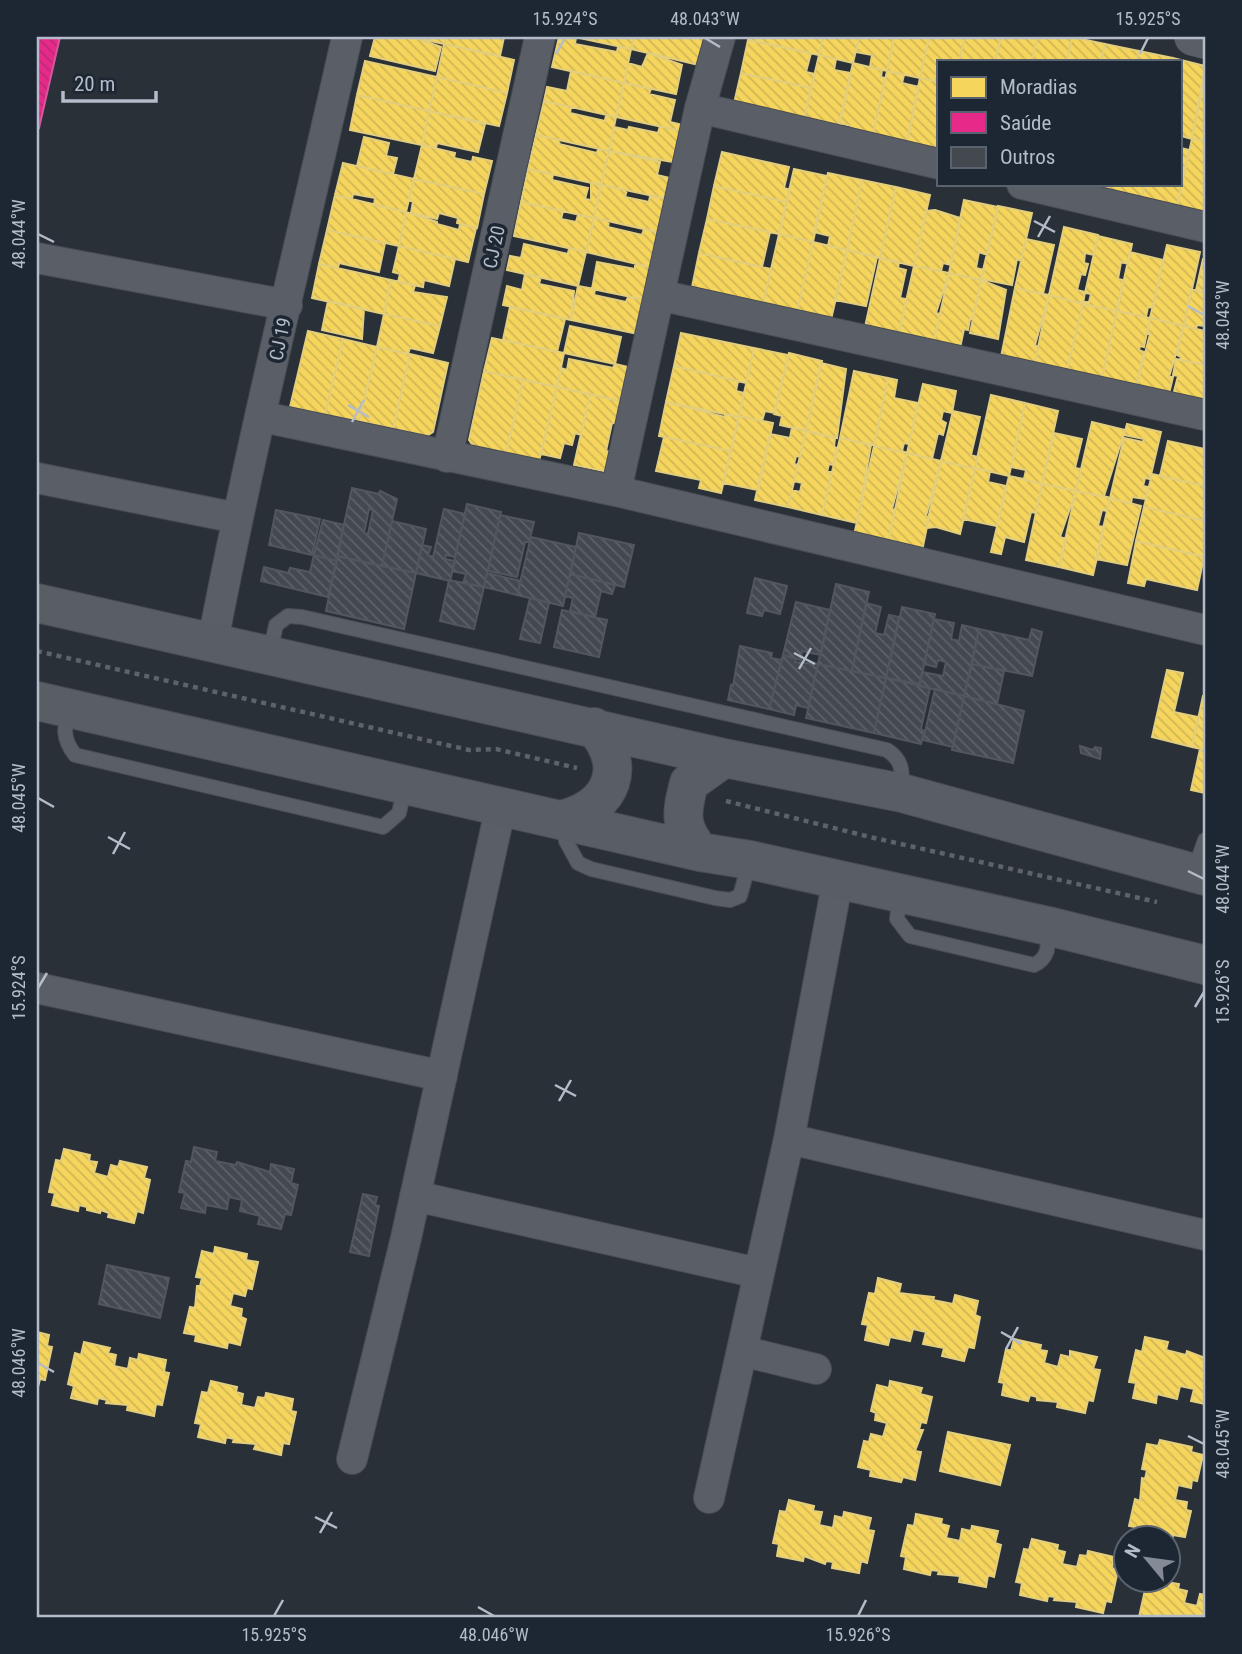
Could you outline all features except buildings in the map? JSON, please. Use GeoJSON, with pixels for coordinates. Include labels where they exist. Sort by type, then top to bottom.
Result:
{"type":"FeatureCollection","features":[{"type":"Feature","properties":{"kind":"main road"},"geometry":{"type":"LineString","coordinates":[[37,603],[270,653],[724,758],[902,793],[1201,863]]}},
{"type":"Feature","properties":{"kind":"main road"},"geometry":{"type":"LineString","coordinates":[[53,704],[700,852],[901,892],[1205,965]]}},
{"type":"Feature","properties":{"kind":"main road"},"geometry":{"type":"LineString","coordinates":[[569,820],[598,803],[610,786],[614,761],[608,743],[594,727]]}},
{"type":"Feature","properties":{"kind":"main road"},"geometry":{"type":"LineString","coordinates":[[700,852],[686,834],[682,811],[689,783],[724,758]]}},
{"type":"Feature","properties":{"kind":"street","name":"CJ 19"},"geometry":{"type":"LineString","coordinates":[[214,641],[237,518],[263,417],[347,37]]}},
{"type":"Feature","properties":{"kind":"street","name":"CJ 20"},"geometry":{"type":"LineString","coordinates":[[447,457],[540,37]]}},
{"type":"Feature","properties":{"kind":"street"},"geometry":{"type":"LineString","coordinates":[[616,491],[700,108],[720,37]]}},
{"type":"Feature","properties":{"kind":"street"},"geometry":{"type":"LineString","coordinates":[[1193,37],[1205,40]]}},
{"type":"Feature","properties":{"kind":"street"},"geometry":{"type":"LineString","coordinates":[[700,108],[937,164]]}},
{"type":"Feature","properties":{"kind":"street"},"geometry":{"type":"LineString","coordinates":[[1031,186],[1205,227]]}},
{"type":"Feature","properties":{"kind":"street"},"geometry":{"type":"LineString","coordinates":[[37,258],[287,305]]}},
{"type":"Feature","properties":{"kind":"street"},"geometry":{"type":"LineString","coordinates":[[659,295],[1205,415]]}},
{"type":"Feature","properties":{"kind":"street"},"geometry":{"type":"LineString","coordinates":[[263,417],[616,491],[1205,627]]}},
{"type":"Feature","properties":{"kind":"street"},"geometry":{"type":"LineString","coordinates":[[37,478],[237,518]]}},
{"type":"Feature","properties":{"kind":"street"},"geometry":{"type":"LineString","coordinates":[[352,1459],[415,1196],[501,806]]}},
{"type":"Feature","properties":{"kind":"street"},"geometry":{"type":"LineString","coordinates":[[709,1498],[789,1139],[838,879]]}},
{"type":"Feature","properties":{"kind":"street"},"geometry":{"type":"LineString","coordinates":[[37,988],[442,1076]]}},
{"type":"Feature","properties":{"kind":"street"},"geometry":{"type":"LineString","coordinates":[[789,1139],[1205,1235]]}},
{"type":"Feature","properties":{"kind":"street"},"geometry":{"type":"LineString","coordinates":[[415,1196],[758,1273]]}},
{"type":"Feature","properties":{"kind":"street"},"geometry":{"type":"LineString","coordinates":[[742,1351],[816,1369]]}},
{"type":"Feature","properties":{"kind":"lane"},"geometry":{"type":"LineString","coordinates":[[270,653],[276,625],[288,616],[302,617],[887,750],[896,756],[902,767],[902,793]]}},
{"type":"Feature","properties":{"kind":"lane"},"geometry":{"type":"LineString","coordinates":[[569,820],[566,841],[578,863],[591,869],[715,898],[730,900],[740,896],[750,860]]}}]}
